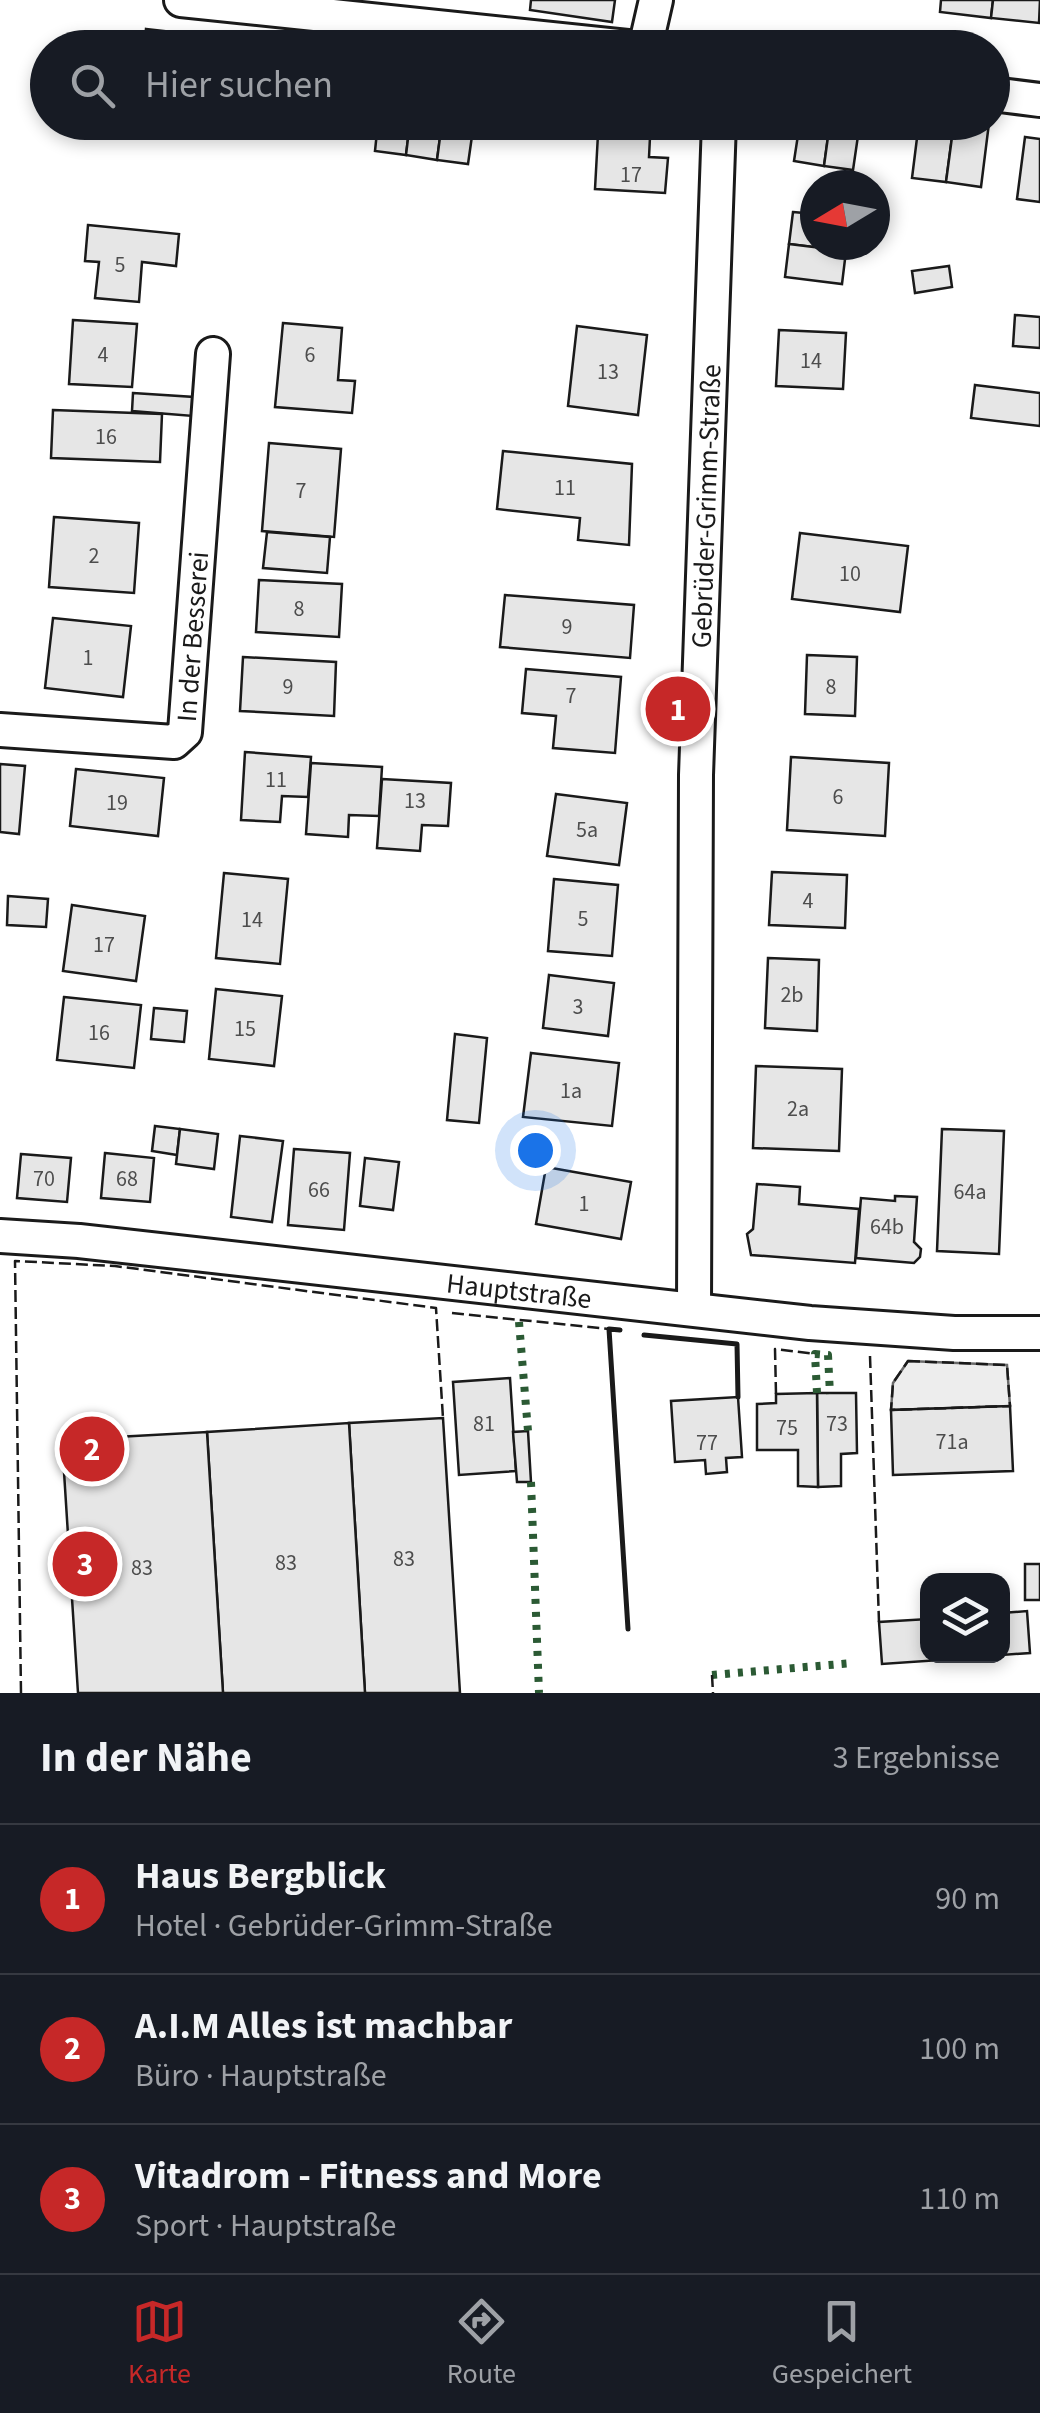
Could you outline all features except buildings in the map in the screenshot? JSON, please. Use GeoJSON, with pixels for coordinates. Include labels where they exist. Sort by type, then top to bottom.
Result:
{"type":"FeatureCollection","features":[{"type":"Feature","properties":{"kind":"street"},"geometry":{"type":"LineString","coordinates":[[181,0],[466,30]]}},
{"type":"Feature","properties":{"kind":"street"},"geometry":{"type":"LineString","coordinates":[[649,30],[656,0]]}},
{"type":"Feature","properties":{"kind":"street"},"geometry":{"type":"LineString","coordinates":[[1010,96],[1040,100]]}},
{"type":"Feature","properties":{"kind":"street","name":"Gebrüder-Grimm-Straße"},"geometry":{"type":"LineString","coordinates":[[694,1308],[696,776],[719,140]]}},
{"type":"Feature","properties":{"kind":"street","name":"In der Besserei"},"geometry":{"type":"LineString","coordinates":[[0,730],[174,742],[185,732],[213,354]]}},
{"type":"Feature","properties":{"kind":"street","name":"Hauptstraße"},"geometry":{"type":"LineString","coordinates":[[0,1236],[98,1243],[878,1329],[954,1334],[1040,1333]]}},
{"type":"Feature","properties":{"kind":"shaded area"},"geometry":{"type":"Polygon","coordinates":[[[908,1361],[1007,1365],[1010,1406],[891,1410],[893,1383],[908,1361]]]}},
{"type":"Feature","properties":{"kind":"hedge"},"geometry":{"type":"LineString","coordinates":[[519,1322],[528,1431]]}},
{"type":"Feature","properties":{"kind":"hedge"},"geometry":{"type":"LineString","coordinates":[[817,1393],[815,1354],[828,1355],[830,1394]]}},
{"type":"Feature","properties":{"kind":"hedge"},"geometry":{"type":"LineString","coordinates":[[531,1482],[539,1693]]}},
{"type":"Feature","properties":{"kind":"hedge"},"geometry":{"type":"LineString","coordinates":[[712,1675],[853,1663]]}},
{"type":"Feature","properties":{"kind":"fence"},"geometry":{"type":"LineString","coordinates":[[21,1693],[15,1261],[115,1266],[436,1308],[443,1418]]}},
{"type":"Feature","properties":{"kind":"fence"},"geometry":{"type":"LineString","coordinates":[[452,1313],[609,1329]]}},
{"type":"Feature","properties":{"kind":"fence"},"geometry":{"type":"LineString","coordinates":[[776,1394],[775,1349],[815,1354]]}},
{"type":"Feature","properties":{"kind":"fence"},"geometry":{"type":"LineString","coordinates":[[870,1356],[879,1622]]}},
{"type":"Feature","properties":{"kind":"fence"},"geometry":{"type":"LineString","coordinates":[[908,1361],[1007,1365],[1010,1406],[891,1410],[893,1383],[908,1361]]}},
{"type":"Feature","properties":{"kind":"fence"},"geometry":{"type":"LineString","coordinates":[[712,1675],[713,1693]]}},
{"type":"Feature","properties":{"kind":"wall"},"geometry":{"type":"LineString","coordinates":[[620,1330],[609,1329],[628,1629]]}},
{"type":"Feature","properties":{"kind":"wall"},"geometry":{"type":"LineString","coordinates":[[644,1335],[737,1344],[738,1397]]}},
{"type":"Feature","properties":{"kind":"place","name":"Haus Bergblick"},"geometry":{"type":"Point","coordinates":[678,709]}},
{"type":"Feature","properties":{"kind":"place","name":"A.I.M Alles ist machbar"},"geometry":{"type":"Point","coordinates":[92,1449]}},
{"type":"Feature","properties":{"kind":"place","name":"Vitadrom - Fitness and More"},"geometry":{"type":"Point","coordinates":[85,1564]}}]}
